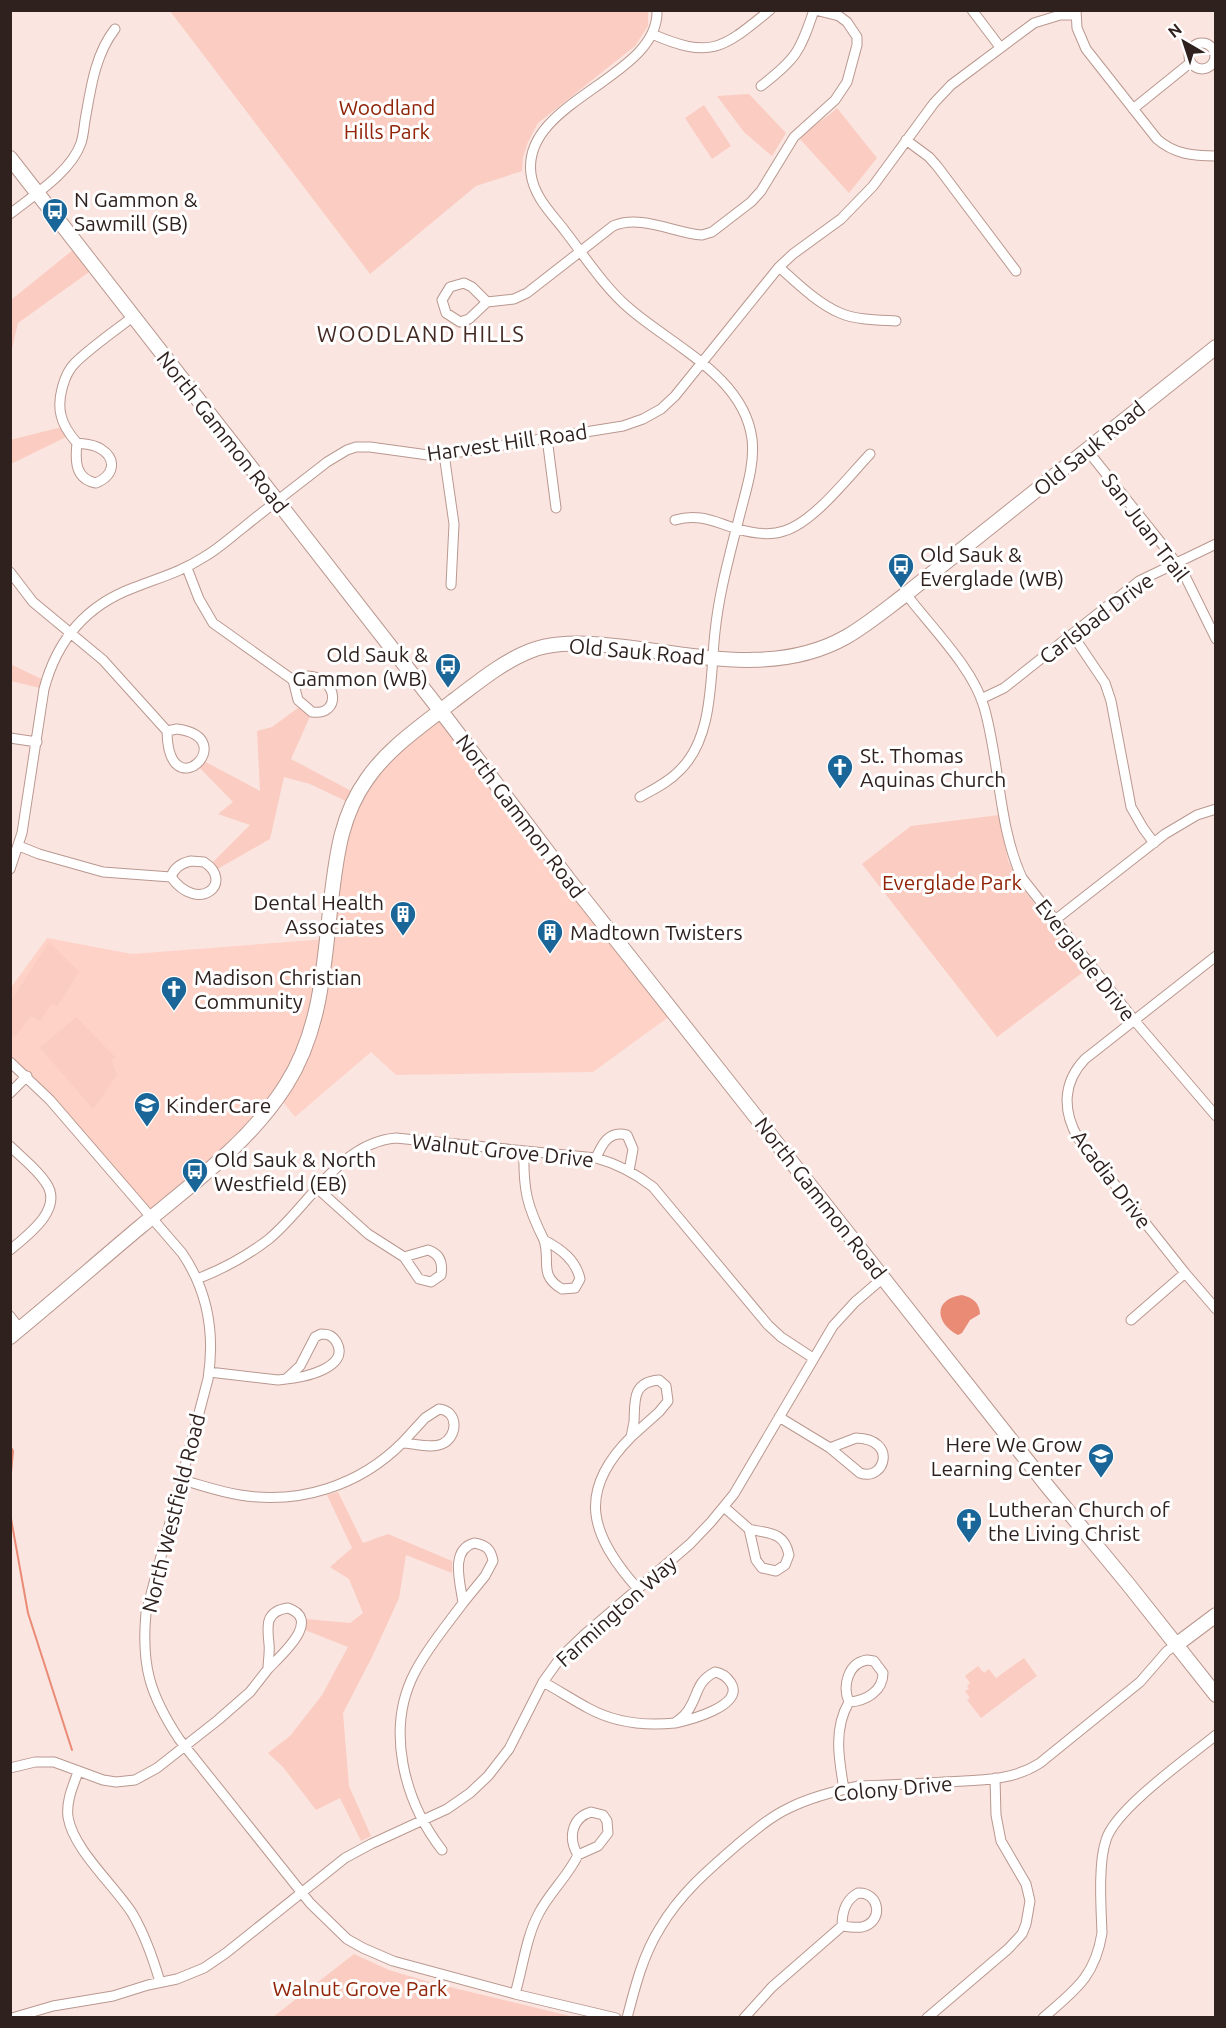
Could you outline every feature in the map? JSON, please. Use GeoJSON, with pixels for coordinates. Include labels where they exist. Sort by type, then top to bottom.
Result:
{"type":"FeatureCollection","features":[{"type":"Feature","properties":{"kind":"main road","name":"North Gammon Road"},"geometry":{"type":"LineString","coordinates":[[10,158],[569,880],[1215,1695]]}},
{"type":"Feature","properties":{"kind":"main road","name":"Old Sauk Road"},"geometry":{"type":"LineString","coordinates":[[15,1333],[144,1230],[152,1218],[248,1133],[270,1108],[291,1076],[310,1036],[318,1006],[336,854],[347,814],[357,794],[375,768],[398,744],[489,674],[531,650],[567,643],[601,644],[739,660],[777,659],[819,649],[857,630],[906,594],[1215,347]]}},
{"type":"Feature","properties":{"kind":"main road","name":"Colony Drive"},"geometry":{"type":"LineString","coordinates":[[1176,1645],[1215,1615]]}},
{"type":"Feature","properties":{"kind":"street"},"geometry":{"type":"LineString","coordinates":[[640,796],[673,777],[696,747],[705,715],[718,607],[752,466],[753,450],[750,429],[735,395],[715,374],[623,302],[581,252],[538,195],[531,175],[531,164],[535,144],[547,127],[645,47],[652,34],[657,10]]}},
{"type":"Feature","properties":{"kind":"street"},"geometry":{"type":"LineString","coordinates":[[652,34],[691,48],[719,46],[737,36],[770,10]]}},
{"type":"Feature","properties":{"kind":"street"},"geometry":{"type":"LineString","coordinates":[[487,302],[472,287],[464,283],[450,287],[442,300],[446,313],[460,322],[469,319],[487,302],[514,299],[527,293],[614,226],[627,222],[695,234],[712,232],[751,202],[761,191],[794,137],[836,100],[851,72],[857,45],[853,30],[839,16],[814,10],[796,56],[785,68],[761,86]]}},
{"type":"Feature","properties":{"kind":"street"},"geometry":{"type":"LineString","coordinates":[[972,10],[1000,47]]}},
{"type":"Feature","properties":{"kind":"street"},"geometry":{"type":"LineString","coordinates":[[1076,13],[1077,28],[1086,49],[1150,131],[1166,147],[1186,154],[1215,156]]}},
{"type":"Feature","properties":{"kind":"street","name":"Harvest Hill Road"},"geometry":{"type":"LineString","coordinates":[[10,869],[19,846],[48,674],[60,646],[86,615],[105,600],[187,568],[207,556],[327,462],[347,450],[366,447],[414,454],[444,454],[623,426],[661,409],[702,364],[779,267],[856,205],[873,186],[934,103],[951,85],[1034,23],[1076,13]]}},
{"type":"Feature","properties":{"kind":"street"},"geometry":{"type":"LineString","coordinates":[[10,214],[38,193],[71,160],[81,142],[91,87],[105,42],[116,30]]}},
{"type":"Feature","properties":{"kind":"street"},"geometry":{"type":"LineString","coordinates":[[1133,108],[1190,63]]}},
{"type":"Feature","properties":{"kind":"street"},"geometry":{"type":"LineString","coordinates":[[906,141],[937,166],[1016,271]]}},
{"type":"Feature","properties":{"kind":"street"},"geometry":{"type":"LineString","coordinates":[[779,267],[840,313],[896,321]]}},
{"type":"Feature","properties":{"kind":"street"},"geometry":{"type":"LineString","coordinates":[[77,443],[76,466],[82,476],[96,483],[104,480],[111,471],[112,464],[107,454],[98,447],[77,443],[70,435],[61,414],[62,390],[74,364],[134,316]]}},
{"type":"Feature","properties":{"kind":"street"},"geometry":{"type":"LineString","coordinates":[[548,438],[556,508]]}},
{"type":"Feature","properties":{"kind":"street","name":"San Juan Trail"},"geometry":{"type":"LineString","coordinates":[[1087,450],[1176,562],[1190,585],[1215,639]]}},
{"type":"Feature","properties":{"kind":"street"},"geometry":{"type":"LineString","coordinates":[[444,454],[455,533],[451,585]]}},
{"type":"Feature","properties":{"kind":"street"},"geometry":{"type":"LineString","coordinates":[[675,520],[690,516],[750,532],[776,533],[799,525],[870,454]]}},
{"type":"Feature","properties":{"kind":"street","name":"Carlsbad Drive"},"geometry":{"type":"LineString","coordinates":[[981,699],[1004,688],[1139,581],[1215,544]]}},
{"type":"Feature","properties":{"kind":"street"},"geometry":{"type":"LineString","coordinates":[[187,568],[199,599],[213,623],[220,630],[292,680],[298,700],[307,710],[318,713],[330,707],[333,695],[331,689],[321,678],[308,676],[292,680]]}},
{"type":"Feature","properties":{"kind":"street"},"geometry":{"type":"LineString","coordinates":[[10,572],[33,602],[109,666],[167,731],[167,747],[176,762],[188,768],[197,765],[204,753],[198,737],[185,730],[167,731]]}},
{"type":"Feature","properties":{"kind":"street","name":"Everglade Drive"},"geometry":{"type":"LineString","coordinates":[[906,594],[961,664],[981,699],[990,732],[1013,855],[1023,878],[1134,1020],[1215,1116]]}},
{"type":"Feature","properties":{"kind":"street"},"geometry":{"type":"LineString","coordinates":[[1072,634],[1105,683],[1111,700],[1131,807],[1154,843]]}},
{"type":"Feature","properties":{"kind":"street"},"geometry":{"type":"LineString","coordinates":[[10,738],[37,742]]}},
{"type":"Feature","properties":{"kind":"street"},"geometry":{"type":"LineString","coordinates":[[1054,920],[1174,828],[1197,815],[1215,809]]}},
{"type":"Feature","properties":{"kind":"street"},"geometry":{"type":"LineString","coordinates":[[19,846],[104,872],[171,877],[183,891],[189,893],[209,893],[216,883],[214,871],[204,862],[183,863],[172,873],[171,877]]}},
{"type":"Feature","properties":{"kind":"street","name":"Acadia Drive"},"geometry":{"type":"LineString","coordinates":[[1215,956],[1078,1066],[1068,1089],[1067,1114],[1078,1138],[1215,1309]]}},
{"type":"Feature","properties":{"kind":"street","name":"North Westfield Road"},"geometry":{"type":"LineString","coordinates":[[10,1062],[50,1100],[182,1253],[197,1279],[206,1304],[211,1346],[209,1372],[146,1612],[144,1648],[151,1687],[157,1703],[185,1746],[302,1893],[347,1939],[378,1956],[433,1973],[616,2018]]}},
{"type":"Feature","properties":{"kind":"street"},"geometry":{"type":"LineString","coordinates":[[10,1093],[27,1076]]}},
{"type":"Feature","properties":{"kind":"street"},"geometry":{"type":"LineString","coordinates":[[596,1158],[607,1139],[614,1134],[627,1135],[633,1149],[629,1171]]}},
{"type":"Feature","properties":{"kind":"street","name":"Walnut Grove Drive"},"geometry":{"type":"LineString","coordinates":[[197,1279],[234,1263],[268,1239],[349,1156],[372,1143],[396,1138],[596,1158],[629,1171],[653,1187],[751,1307],[781,1337],[813,1358]]}},
{"type":"Feature","properties":{"kind":"street"},"geometry":{"type":"LineString","coordinates":[[10,1146],[46,1182],[50,1190],[51,1201],[45,1216],[10,1250]]}},
{"type":"Feature","properties":{"kind":"street"},"geometry":{"type":"LineString","coordinates":[[524,1152],[525,1193],[544,1240],[547,1274],[550,1281],[562,1289],[574,1288],[580,1282],[578,1268],[554,1245],[544,1240]]}},
{"type":"Feature","properties":{"kind":"street"},"geometry":{"type":"LineString","coordinates":[[318,1189],[368,1234],[404,1257]]}},
{"type":"Feature","properties":{"kind":"street"},"geometry":{"type":"LineString","coordinates":[[1131,1320],[1185,1273]]}},
{"type":"Feature","properties":{"kind":"street","name":"Farmington Way"},"geometry":{"type":"LineString","coordinates":[[12,2018],[53,2006],[113,1996],[192,1973],[214,1961],[345,1858],[459,1801],[488,1776],[509,1749],[543,1682],[568,1650],[690,1544],[724,1507],[734,1494],[813,1358],[844,1313],[883,1278]]}},
{"type":"Feature","properties":{"kind":"street"},"geometry":{"type":"LineString","coordinates":[[10,1317],[15,1333]]}},
{"type":"Feature","properties":{"kind":"street"},"geometry":{"type":"LineString","coordinates":[[209,1372],[278,1380],[286,1379],[311,1375],[334,1362],[339,1352],[333,1337],[327,1334],[315,1337],[300,1366],[286,1379]]}},
{"type":"Feature","properties":{"kind":"street"},"geometry":{"type":"LineString","coordinates":[[631,1437],[636,1394],[643,1385],[659,1380],[666,1386],[668,1401],[616,1453],[605,1469],[595,1503],[606,1546],[638,1589]]}},
{"type":"Feature","properties":{"kind":"street"},"geometry":{"type":"LineString","coordinates":[[182,1480],[242,1495],[269,1497],[309,1494],[343,1483],[365,1472],[402,1443],[425,1418],[439,1409],[449,1413],[454,1422],[451,1438],[442,1444],[435,1446],[402,1443]]}},
{"type":"Feature","properties":{"kind":"street"},"geometry":{"type":"LineString","coordinates":[[779,1417],[830,1448],[850,1467],[865,1475],[876,1472],[882,1465],[884,1457],[877,1443],[865,1438],[855,1438],[830,1448]]}},
{"type":"Feature","properties":{"kind":"street"},"geometry":{"type":"LineString","coordinates":[[724,1507],[749,1529],[774,1534],[782,1540],[789,1556],[784,1566],[776,1571],[762,1568],[756,1560],[749,1529]]}},
{"type":"Feature","properties":{"kind":"street"},"geometry":{"type":"LineString","coordinates":[[442,1850],[423,1820],[402,1763],[400,1740],[403,1707],[415,1671],[434,1641],[485,1576],[494,1561],[492,1553],[482,1545],[468,1545],[460,1556],[458,1563],[463,1603]]}},
{"type":"Feature","properties":{"kind":"street"},"geometry":{"type":"LineString","coordinates":[[10,1768],[43,1761],[54,1762],[78,1772],[116,1782],[135,1779],[157,1768],[250,1692],[301,1630],[302,1620],[294,1610],[288,1608],[280,1610],[267,1624],[268,1669]]}},
{"type":"Feature","properties":{"kind":"street","name":"Colony Drive"},"geometry":{"type":"LineString","coordinates":[[627,2018],[632,1995],[651,1945],[690,1887],[771,1818],[809,1799],[859,1786],[969,1781],[1010,1777],[1023,1772],[1040,1763],[1140,1682],[1167,1651],[1176,1645]]}},
{"type":"Feature","properties":{"kind":"street"},"geometry":{"type":"LineString","coordinates":[[844,1789],[837,1742],[849,1702],[846,1689],[849,1674],[861,1661],[874,1661],[882,1673],[881,1686],[871,1695],[857,1702],[849,1702]]}},
{"type":"Feature","properties":{"kind":"street"},"geometry":{"type":"LineString","coordinates":[[543,1682],[590,1709],[613,1719],[644,1725],[675,1723],[698,1718],[724,1704],[733,1695],[730,1682],[720,1673],[709,1676],[698,1687],[686,1714],[675,1723]]}},
{"type":"Feature","properties":{"kind":"street"},"geometry":{"type":"LineString","coordinates":[[1043,2018],[1082,1984],[1093,1964],[1102,1933],[1103,1849],[1110,1828],[1125,1811],[1215,1735]]}},
{"type":"Feature","properties":{"kind":"street"},"geometry":{"type":"LineString","coordinates":[[78,1772],[68,1805],[68,1818],[76,1838],[132,1913],[150,1949],[160,1982]]}},
{"type":"Feature","properties":{"kind":"street"},"geometry":{"type":"LineString","coordinates":[[927,2018],[1008,1949],[1022,1934],[1026,1923],[1030,1901],[1026,1884],[1001,1841],[995,1778]]}},
{"type":"Feature","properties":{"kind":"street"},"geometry":{"type":"LineString","coordinates":[[515,1994],[532,1925],[549,1895],[578,1855],[593,1849],[604,1840],[608,1827],[603,1815],[586,1813],[574,1824],[572,1838],[578,1855]]}},
{"type":"Feature","properties":{"kind":"street"},"geometry":{"type":"LineString","coordinates":[[744,2018],[772,1987],[842,1926],[844,1908],[853,1896],[863,1893],[870,1895],[878,1911],[872,1922],[860,1928],[842,1926]]}},
{"type":"Feature","properties":{"kind":"shaded area"},"geometry":{"type":"Polygon","coordinates":[[[440,711],[674,1013],[593,1072],[396,1075],[371,1052],[295,1117],[279,1097],[152,1218],[11,1062],[10,989],[47,938],[132,954],[327,939],[330,903],[357,794],[440,711]]]}},
{"type":"Feature","properties":{"kind":"shaded area"},"geometry":{"type":"Polygon","coordinates":[[[962,1295],[975,1301],[980,1314],[970,1320],[962,1333],[958,1335],[945,1325],[940,1312],[946,1301],[962,1295]]]}},
{"type":"Feature","properties":{"kind":"green space","name":"Woodland Hills Park"},"geometry":{"type":"Polygon","coordinates":[[[648,10],[648,26],[635,46],[538,123],[523,157],[522,171],[476,186],[370,274],[170,11],[648,10]]]}},
{"type":"Feature","properties":{"kind":"green space"},"geometry":{"type":"Polygon","coordinates":[[[749,94],[786,133],[772,156],[744,132],[717,96],[749,94]]]}},
{"type":"Feature","properties":{"kind":"green space"},"geometry":{"type":"Polygon","coordinates":[[[704,105],[731,146],[712,159],[685,118],[704,105]]]}},
{"type":"Feature","properties":{"kind":"green space"},"geometry":{"type":"Polygon","coordinates":[[[837,108],[877,158],[849,193],[800,139],[837,108]]]}},
{"type":"Feature","properties":{"kind":"green space"},"geometry":{"type":"Polygon","coordinates":[[[79,245],[96,267],[18,323],[11,353],[11,300],[79,245]]]}},
{"type":"Feature","properties":{"kind":"green space"},"geometry":{"type":"Polygon","coordinates":[[[66,426],[70,435],[11,464],[10,440],[66,426]]]}},
{"type":"Feature","properties":{"kind":"green space"},"geometry":{"type":"Polygon","coordinates":[[[10,664],[46,681],[44,689],[11,681],[10,664]]]}},
{"type":"Feature","properties":{"kind":"green space"},"geometry":{"type":"Polygon","coordinates":[[[302,705],[312,712],[291,759],[357,794],[352,804],[310,784],[284,777],[270,839],[214,871],[210,865],[250,825],[218,814],[233,802],[197,765],[202,760],[260,791],[257,731],[272,727],[302,705]]]}},
{"type":"Feature","properties":{"kind":"green space","name":"Everglade Park"},"geometry":{"type":"Polygon","coordinates":[[[999,815],[1008,860],[1020,885],[1086,970],[997,1037],[862,864],[911,826],[999,815]]]}},
{"type":"Feature","properties":{"kind":"green space"},"geometry":{"type":"Polygon","coordinates":[[[49,942],[79,972],[57,1006],[51,1004],[40,1021],[31,1016],[15,1037],[11,1033],[11,1001],[49,942]]]}},
{"type":"Feature","properties":{"kind":"green space"},"geometry":{"type":"Polygon","coordinates":[[[76,1017],[116,1058],[111,1060],[117,1075],[93,1109],[40,1048],[76,1017]]]}},
{"type":"Feature","properties":{"kind":"green space"},"geometry":{"type":"Polygon","coordinates":[[[338,1492],[363,1543],[388,1534],[452,1561],[452,1573],[406,1555],[399,1598],[343,1713],[349,1786],[371,1836],[361,1841],[340,1798],[316,1810],[283,1767],[268,1753],[290,1736],[322,1695],[348,1647],[305,1630],[306,1619],[350,1623],[363,1613],[349,1579],[330,1567],[352,1548],[327,1495],[338,1492]]]}},
{"type":"Feature","properties":{"kind":"green space"},"geometry":{"type":"Polygon","coordinates":[[[1024,1658],[1037,1676],[981,1718],[967,1700],[970,1698],[965,1691],[969,1689],[967,1686],[970,1683],[965,1676],[978,1666],[984,1673],[989,1669],[996,1678],[1024,1658]]]}},
{"type":"Feature","properties":{"kind":"green space","name":"Walnut Grove Park"},"geometry":{"type":"Polygon","coordinates":[[[354,1954],[389,1970],[429,1982],[574,2017],[273,2017],[354,1954]]]}},
{"type":"Feature","properties":{"kind":"waterway"},"geometry":{"type":"LineString","coordinates":[[10,1446],[13,1451],[10,1484]]}},
{"type":"Feature","properties":{"kind":"waterway"},"geometry":{"type":"LineString","coordinates":[[10,1513],[28,1613],[72,1750]]}},
{"type":"Feature","properties":{"kind":"place","name":"N Gammon & Sawmill (SB)"},"geometry":{"type":"Point","coordinates":[55,234]}},
{"type":"Feature","properties":{"kind":"place","name":"Old Sauk & Everglade (WB)"},"geometry":{"type":"Point","coordinates":[901,589]}},
{"type":"Feature","properties":{"kind":"place","name":"Old Sauk & Gammon (WB)"},"geometry":{"type":"Point","coordinates":[448,689]}},
{"type":"Feature","properties":{"kind":"place","name":"St. Thomas Aquinas Church"},"geometry":{"type":"Point","coordinates":[840,790]}},
{"type":"Feature","properties":{"kind":"place","name":"Dental Health Associates"},"geometry":{"type":"Point","coordinates":[403,937]}},
{"type":"Feature","properties":{"kind":"place","name":"Madtown Twisters"},"geometry":{"type":"Point","coordinates":[550,955]}},
{"type":"Feature","properties":{"kind":"place","name":"Madison Christian Community"},"geometry":{"type":"Point","coordinates":[174,1012]}},
{"type":"Feature","properties":{"kind":"place","name":"KinderCare"},"geometry":{"type":"Point","coordinates":[147,1128]}},
{"type":"Feature","properties":{"kind":"place","name":"Old Sauk & North Westfield (EB)"},"geometry":{"type":"Point","coordinates":[195,1194]}},
{"type":"Feature","properties":{"kind":"place","name":"Here We Grow Learning Center"},"geometry":{"type":"Point","coordinates":[1101,1479]}},
{"type":"Feature","properties":{"kind":"place","name":"Lutheran Church of the Living Christ"},"geometry":{"type":"Point","coordinates":[969,1544]}},
{"type":"Feature","properties":{"kind":"district","name":"WOODLAND HILLS"},"geometry":{"type":"Point","coordinates":[421,333]}}]}
